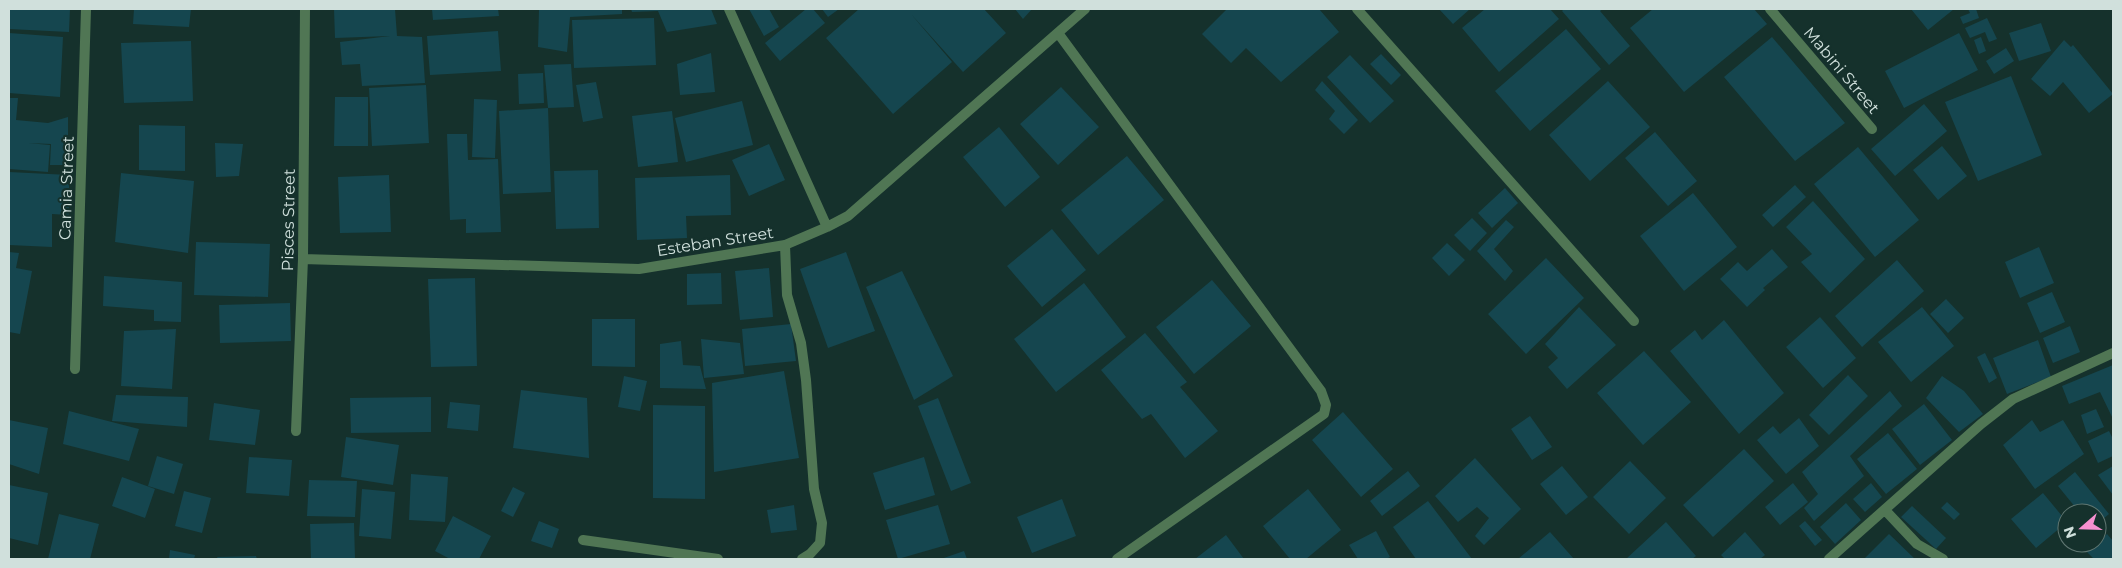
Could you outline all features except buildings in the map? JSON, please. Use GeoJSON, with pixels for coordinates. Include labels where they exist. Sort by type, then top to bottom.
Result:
{"type":"FeatureCollection","features":[{"type":"Feature","properties":{"kind":"street","name":"Camia Street"},"geometry":{"type":"LineString","coordinates":[[75,369],[86,9]]}},
{"type":"Feature","properties":{"kind":"street","name":"Pisces Street"},"geometry":{"type":"LineString","coordinates":[[296,431],[302,259],[305,9]]}},
{"type":"Feature","properties":{"kind":"street"},"geometry":{"type":"LineString","coordinates":[[729,9],[827,227]]}},
{"type":"Feature","properties":{"kind":"street","name":"Esteban Street"},"geometry":{"type":"LineString","coordinates":[[302,259],[639,269],[785,245],[848,216],[1086,9]]}},
{"type":"Feature","properties":{"kind":"street"},"geometry":{"type":"LineString","coordinates":[[1357,9],[1634,321]]}},
{"type":"Feature","properties":{"kind":"street","name":"Mabini Street"},"geometry":{"type":"LineString","coordinates":[[1770,9],[1872,128]]}},
{"type":"Feature","properties":{"kind":"street"},"geometry":{"type":"LineString","coordinates":[[1058,33],[1321,391],[1326,405],[1324,414],[1117,559]]}},
{"type":"Feature","properties":{"kind":"street"},"geometry":{"type":"LineString","coordinates":[[785,245],[787,295],[800,343],[806,380],[814,489],[822,523],[820,543],[810,554],[802,559]]}},
{"type":"Feature","properties":{"kind":"street"},"geometry":{"type":"LineString","coordinates":[[1829,559],[1981,424],[2013,399],[2113,353]]}},
{"type":"Feature","properties":{"kind":"street"},"geometry":{"type":"LineString","coordinates":[[1884,510],[1917,544],[1943,559]]}},
{"type":"Feature","properties":{"kind":"street"},"geometry":{"type":"LineString","coordinates":[[583,540],[718,559]]}}]}
